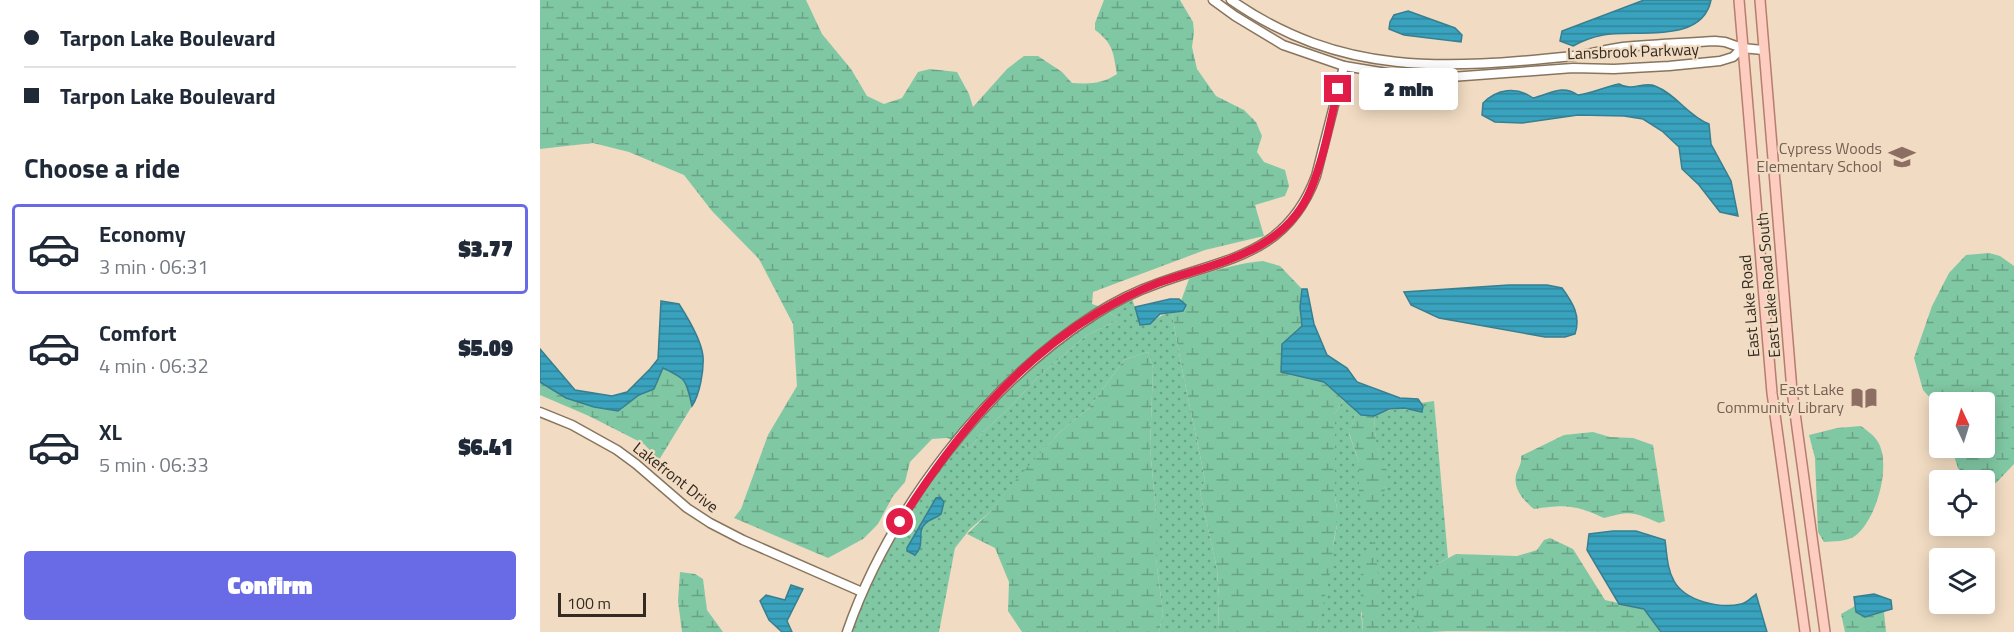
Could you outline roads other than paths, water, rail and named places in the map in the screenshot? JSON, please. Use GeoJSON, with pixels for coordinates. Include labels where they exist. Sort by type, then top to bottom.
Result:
{"type":"FeatureCollection","features":[{"type":"Feature","properties":{"kind":"main road","name":"East Lake Road"},"geometry":{"type":"LineString","coordinates":[[1739,0],[1772,393],[1805,632]]}},
{"type":"Feature","properties":{"kind":"main road","name":"East Lake Road South"},"geometry":{"type":"LineString","coordinates":[[1760,0],[1762,50],[1792,391],[1826,632]]}},
{"type":"Feature","properties":{"kind":"street","name":"Lansbrook Parkway"},"geometry":{"type":"LineString","coordinates":[[1213,0],[1234,16],[1283,45],[1344,66],[1390,74],[1436,77],[1573,68],[1632,69],[1720,61],[1733,57],[1742,48],[1715,41],[1624,47],[1574,56],[1440,65],[1383,62],[1348,55],[1288,34],[1234,3]]}},
{"type":"Feature","properties":{"kind":"street"},"geometry":{"type":"LineString","coordinates":[[1742,48],[1762,50]]}},
{"type":"Feature","properties":{"kind":"street"},"geometry":{"type":"LineString","coordinates":[[847,632],[862,592],[900,522],[946,453],[987,406],[1032,361],[1076,327],[1120,300],[1160,283],[1252,251],[1290,221],[1310,191],[1316,176],[1344,66]]}},
{"type":"Feature","properties":{"kind":"street","name":"Lakefront Drive"},"geometry":{"type":"LineString","coordinates":[[540,412],[572,425],[617,450],[687,508],[710,523],[743,540],[862,592]]}},
{"type":"Feature","properties":{"kind":"water"},"geometry":{"type":"Polygon","coordinates":[[[1644,0],[1711,0],[1705,14],[1695,24],[1681,29],[1666,32],[1603,35],[1573,46],[1560,41],[1562,31],[1644,0]]]}},
{"type":"Feature","properties":{"kind":"water"},"geometry":{"type":"Polygon","coordinates":[[[1408,11],[1455,28],[1462,35],[1461,42],[1404,35],[1389,29],[1394,15],[1408,11]]]}},
{"type":"Feature","properties":{"kind":"water"},"geometry":{"type":"Polygon","coordinates":[[[1619,84],[1629,87],[1655,86],[1709,124],[1711,144],[1731,181],[1738,216],[1720,212],[1699,185],[1682,169],[1679,147],[1662,131],[1643,119],[1624,116],[1578,115],[1522,123],[1495,122],[1482,115],[1483,103],[1500,92],[1520,92],[1533,98],[1561,90],[1578,95],[1619,84]]]}},
{"type":"Feature","properties":{"kind":"water"},"geometry":{"type":"Polygon","coordinates":[[[1509,285],[1547,285],[1562,288],[1575,310],[1577,327],[1575,334],[1565,337],[1545,337],[1439,318],[1411,305],[1404,292],[1509,285]]]}},
{"type":"Feature","properties":{"kind":"water"},"geometry":{"type":"Polygon","coordinates":[[[1302,289],[1307,289],[1314,324],[1327,355],[1347,368],[1357,382],[1400,398],[1418,399],[1423,406],[1422,412],[1404,408],[1389,409],[1374,416],[1361,415],[1324,382],[1281,372],[1282,344],[1302,326],[1300,307],[1302,289]]]}},
{"type":"Feature","properties":{"kind":"water"},"geometry":{"type":"Polygon","coordinates":[[[1179,299],[1186,305],[1183,311],[1160,314],[1150,324],[1140,325],[1135,307],[1179,299]]]}},
{"type":"Feature","properties":{"kind":"water"},"geometry":{"type":"Polygon","coordinates":[[[661,301],[679,304],[694,329],[702,349],[701,382],[692,406],[684,381],[663,368],[654,389],[639,395],[618,411],[594,407],[566,398],[540,382],[540,349],[575,390],[612,396],[627,392],[658,359],[661,301]]]}},
{"type":"Feature","properties":{"kind":"water"},"geometry":{"type":"Polygon","coordinates":[[[940,497],[944,502],[941,514],[922,527],[920,547],[915,555],[907,551],[936,498],[940,497]]]}},
{"type":"Feature","properties":{"kind":"water"},"geometry":{"type":"Polygon","coordinates":[[[1636,531],[1665,540],[1674,581],[1686,594],[1694,598],[1713,604],[1733,605],[1741,604],[1756,594],[1767,632],[1661,632],[1644,609],[1619,604],[1587,550],[1589,534],[1636,531]]]}},
{"type":"Feature","properties":{"kind":"water"},"geometry":{"type":"Polygon","coordinates":[[[791,585],[803,589],[787,621],[792,632],[782,632],[769,620],[760,601],[766,595],[785,600],[791,585]]]}},
{"type":"Feature","properties":{"kind":"water"},"geometry":{"type":"Polygon","coordinates":[[[1874,594],[1891,600],[1892,609],[1865,617],[1856,612],[1854,597],[1874,594]]]}},
{"type":"Feature","properties":{"kind":"place","name":"Cypress Woods Elementary School"},"geometry":{"type":"Point","coordinates":[1902,157]}},
{"type":"Feature","properties":{"kind":"place","name":"East Lake Community Library"},"geometry":{"type":"Point","coordinates":[1864,398]}}]}
